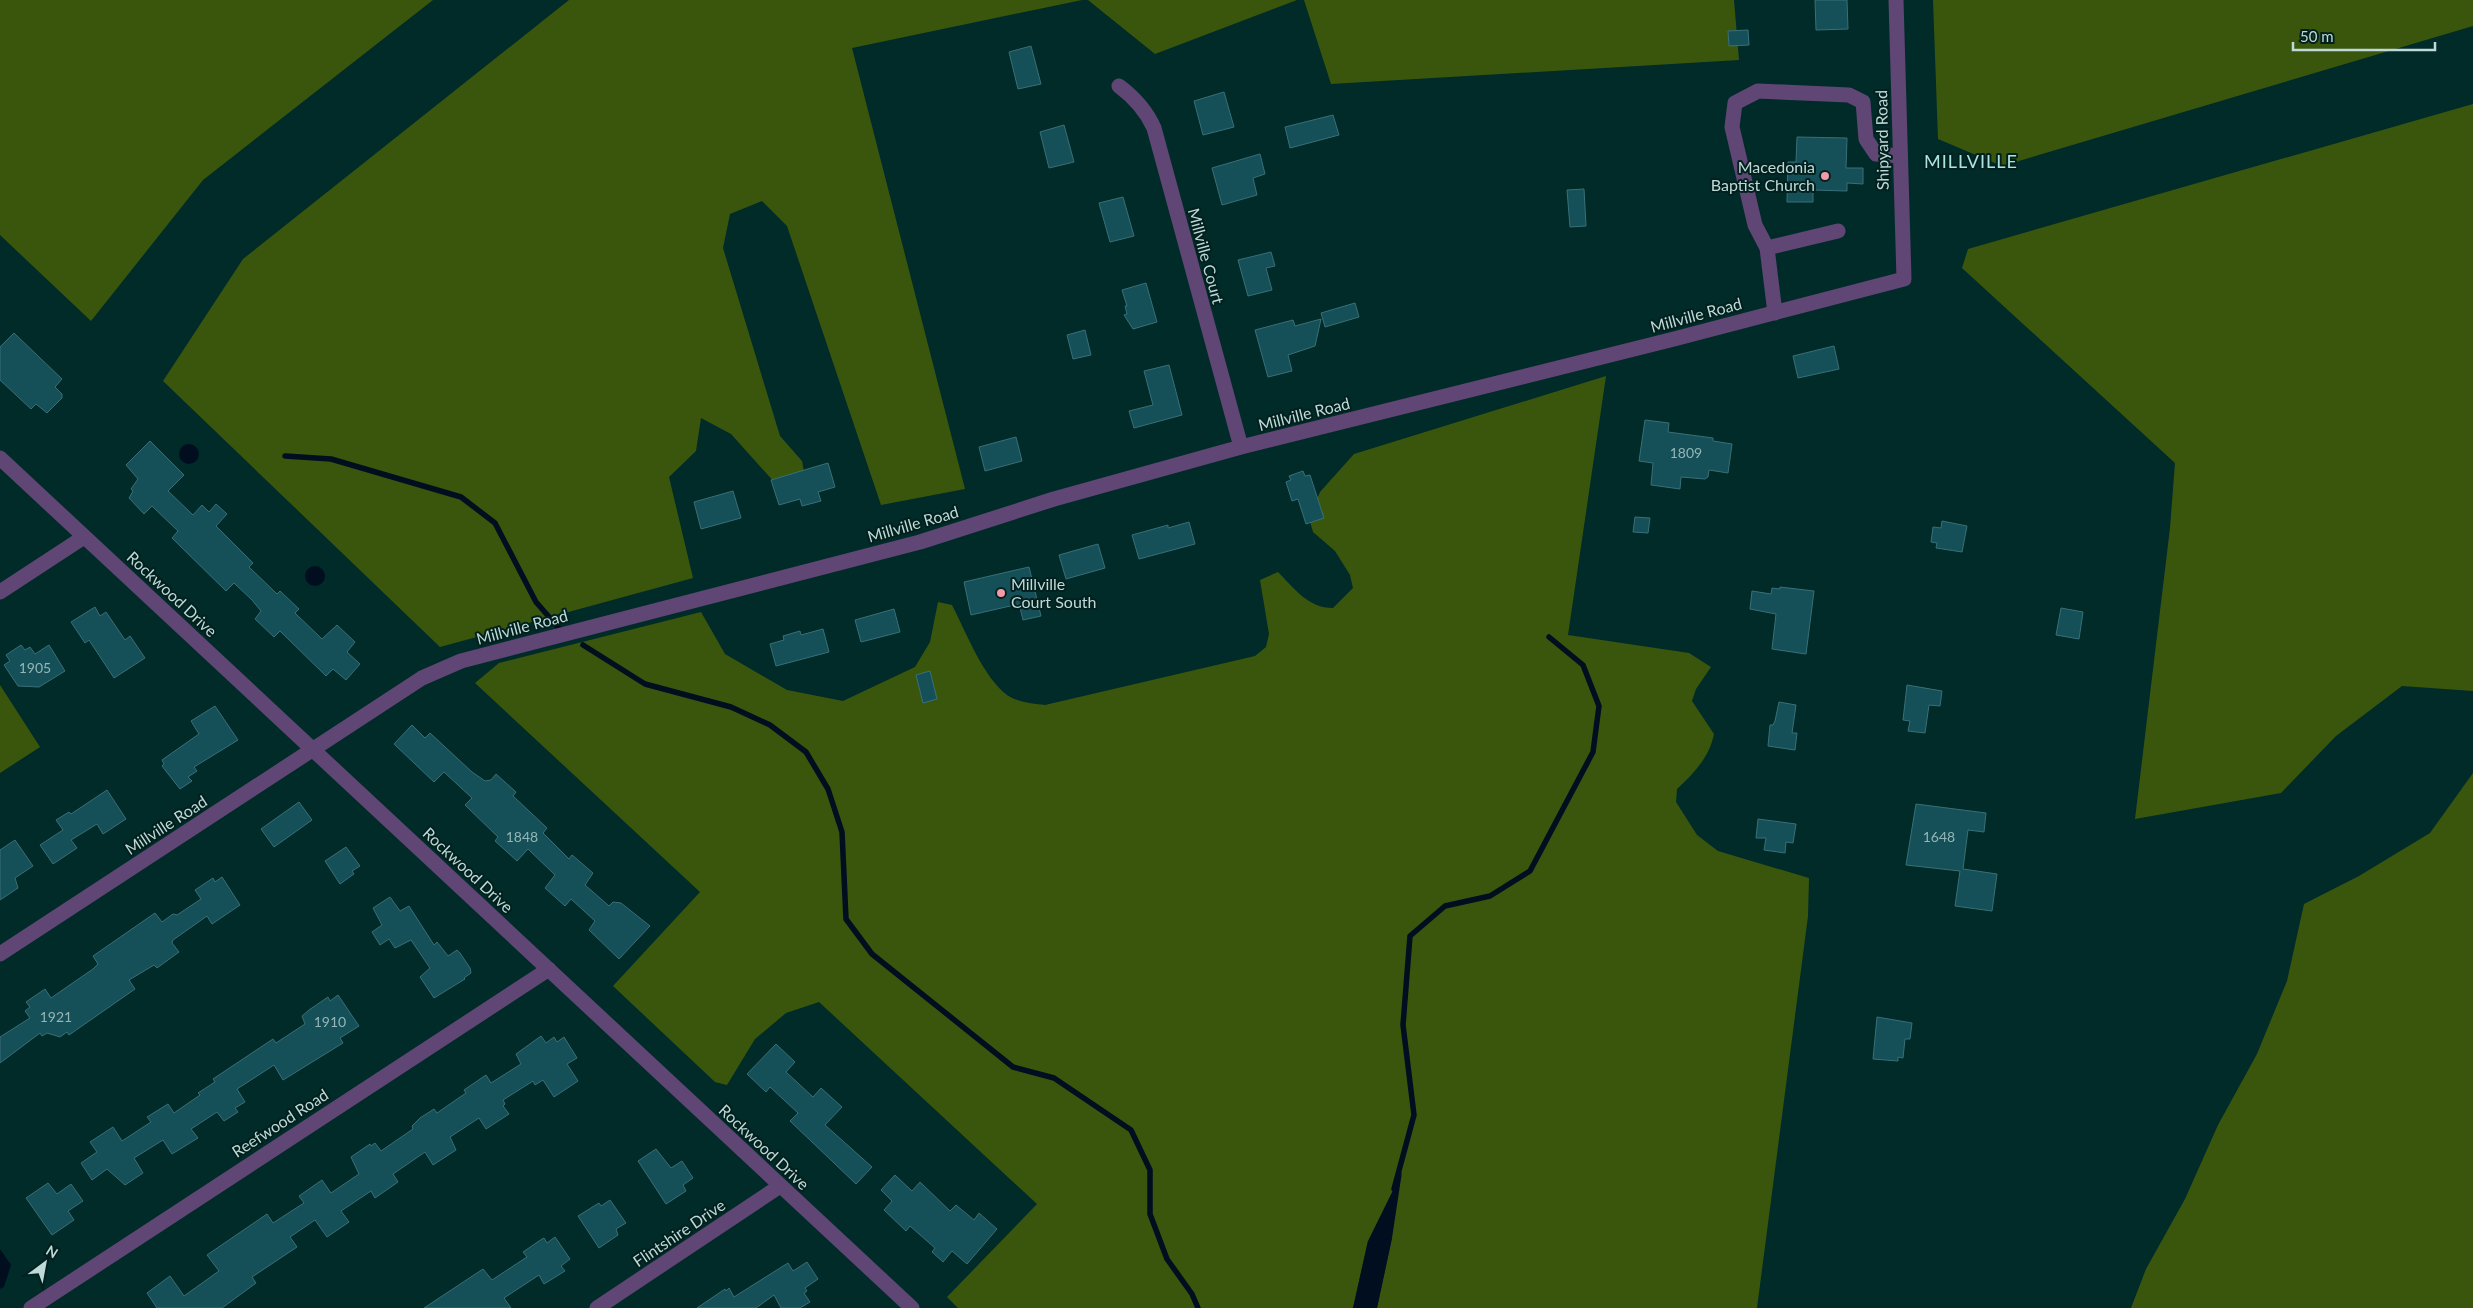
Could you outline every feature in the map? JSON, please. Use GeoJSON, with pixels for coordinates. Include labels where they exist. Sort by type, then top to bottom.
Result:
{"type":"FeatureCollection","features":[{"type":"Feature","properties":{"kind":"street","name":"Shipyard Road"},"geometry":{"type":"LineString","coordinates":[[1896,0],[1904,279]]}},
{"type":"Feature","properties":{"kind":"street","name":"Millville Court"},"geometry":{"type":"LineString","coordinates":[[1119,86],[1133,97],[1148,114],[1154,128],[1241,447]]}},
{"type":"Feature","properties":{"kind":"street"},"geometry":{"type":"LineString","coordinates":[[1775,313],[1766,248],[1755,225],[1732,127],[1735,103],[1758,91],[1849,95],[1863,102],[1866,139],[1876,154],[1900,156]]}},
{"type":"Feature","properties":{"kind":"street"},"geometry":{"type":"LineString","coordinates":[[1766,248],[1838,231]]}},
{"type":"Feature","properties":{"kind":"street","name":"Millville Road"},"geometry":{"type":"LineString","coordinates":[[0,954],[422,678],[460,661],[920,542],[1054,499],[1241,447],[1904,279]]}},
{"type":"Feature","properties":{"kind":"street","name":"Rockwood Drive"},"geometry":{"type":"LineString","coordinates":[[0,458],[912,1308]]}},
{"type":"Feature","properties":{"kind":"street"},"geometry":{"type":"LineString","coordinates":[[0,592],[84,537]]}},
{"type":"Feature","properties":{"kind":"street","name":"Reefwood Road"},"geometry":{"type":"LineString","coordinates":[[31,1308],[549,969]]}},
{"type":"Feature","properties":{"kind":"street","name":"Flintshire Drive"},"geometry":{"type":"LineString","coordinates":[[597,1308],[780,1186]]}},
{"type":"Feature","properties":{"kind":"green space"},"geometry":{"type":"Polygon","coordinates":[[[0,0],[433,0],[203,180],[91,321],[0,235],[0,0]]]}},
{"type":"Feature","properties":{"kind":"green space"},"geometry":{"type":"Polygon","coordinates":[[[569,0],[1082,0],[852,48],[965,489],[881,505],[787,226],[762,201],[730,214],[723,248],[780,436],[802,461],[808,493],[776,484],[731,434],[701,418],[696,451],[669,477],[693,578],[440,647],[163,381],[243,259],[569,0]]]}},
{"type":"Feature","properties":{"kind":"green space"},"geometry":{"type":"Polygon","coordinates":[[[1088,0],[1297,0],[1155,54],[1088,0]]]}},
{"type":"Feature","properties":{"kind":"green space"},"geometry":{"type":"Polygon","coordinates":[[[1304,0],[1734,0],[1739,60],[1331,84],[1304,0]]]}},
{"type":"Feature","properties":{"kind":"green space"},"geometry":{"type":"Polygon","coordinates":[[[1933,0],[2473,0],[2473,26],[2002,166],[1938,139],[1933,0]]]}},
{"type":"Feature","properties":{"kind":"green space"},"geometry":{"type":"Polygon","coordinates":[[[2473,104],[2473,691],[2402,686],[2336,736],[2281,793],[2135,819],[2170,528],[2175,463],[1962,268],[1968,249],[2473,104]]]}},
{"type":"Feature","properties":{"kind":"green space"},"geometry":{"type":"Polygon","coordinates":[[[1606,376],[1568,635],[1689,653],[1711,667],[1696,689],[1692,701],[1714,734],[1712,743],[1705,758],[1677,789],[1676,802],[1697,835],[1718,851],[1809,878],[1808,916],[1757,1308],[1377,1308],[1392,1238],[1368,1241],[1353,1308],[958,1308],[947,1297],[1037,1204],[819,1002],[786,1013],[755,1039],[727,1085],[715,1082],[613,986],[700,892],[475,683],[499,663],[701,612],[725,654],[787,690],[843,701],[915,667],[930,642],[938,602],[952,605],[983,666],[998,687],[1011,697],[1030,703],[1045,705],[1255,656],[1266,647],[1269,634],[1260,580],[1278,572],[1296,591],[1309,601],[1316,605],[1333,608],[1353,588],[1350,575],[1335,551],[1313,532],[1309,518],[1320,492],[1354,454],[1606,376]]]}},
{"type":"Feature","properties":{"kind":"green space"},"geometry":{"type":"Polygon","coordinates":[[[0,685],[40,747],[0,773],[0,685]]]}},
{"type":"Feature","properties":{"kind":"green space"},"geometry":{"type":"Polygon","coordinates":[[[2473,773],[2473,1308],[2131,1308],[2146,1269],[2185,1199],[2218,1125],[2257,1054],[2287,981],[2304,904],[2359,876],[2430,833],[2473,773]]]}},
{"type":"Feature","properties":{"kind":"water"},"geometry":{"type":"Polygon","coordinates":[[[185,444],[193,444],[199,450],[199,458],[193,464],[185,464],[179,458],[179,450],[185,444]]]}},
{"type":"Feature","properties":{"kind":"water"},"geometry":{"type":"Polygon","coordinates":[[[311,566],[319,566],[325,572],[325,580],[319,586],[311,586],[305,580],[305,572],[311,566]]]}},
{"type":"Feature","properties":{"kind":"water"},"geometry":{"type":"Polygon","coordinates":[[[1402,1172],[1392,1238],[1377,1308],[1353,1308],[1368,1241],[1402,1172]]]}},
{"type":"Feature","properties":{"kind":"water"},"geometry":{"type":"Polygon","coordinates":[[[0,1249],[11,1265],[4,1287],[0,1289],[0,1249]]]}},
{"type":"Feature","properties":{"kind":"building"},"geometry":{"type":"Polygon","coordinates":[[[1815,0],[1847,0],[1848,29],[1816,30],[1815,0]]]}},
{"type":"Feature","properties":{"kind":"building"},"geometry":{"type":"Polygon","coordinates":[[[1748,30],[1749,45],[1729,46],[1728,31],[1748,30]]]}},
{"type":"Feature","properties":{"kind":"building"},"geometry":{"type":"Polygon","coordinates":[[[1031,46],[1041,84],[1018,89],[1009,52],[1031,46]]]}},
{"type":"Feature","properties":{"kind":"building"},"geometry":{"type":"Polygon","coordinates":[[[1224,92],[1234,127],[1203,135],[1194,101],[1224,92]]]}},
{"type":"Feature","properties":{"kind":"building"},"geometry":{"type":"Polygon","coordinates":[[[1333,115],[1339,135],[1290,148],[1285,127],[1333,115]]]}},
{"type":"Feature","properties":{"kind":"building"},"geometry":{"type":"Polygon","coordinates":[[[1064,125],[1074,162],[1049,168],[1040,132],[1064,125]]]}},
{"type":"Feature","properties":{"kind":"building","name":"Macedonia Baptist Church"},"geometry":{"type":"Polygon","coordinates":[[[1797,137],[1847,138],[1846,168],[1863,168],[1863,184],[1847,183],[1847,191],[1813,190],[1813,202],[1787,202],[1788,162],[1796,162],[1797,137]]]}},
{"type":"Feature","properties":{"kind":"building"},"geometry":{"type":"Polygon","coordinates":[[[1260,154],[1265,174],[1253,178],[1257,195],[1222,205],[1212,168],[1260,154]]]}},
{"type":"Feature","properties":{"kind":"building"},"geometry":{"type":"Polygon","coordinates":[[[1584,189],[1586,226],[1570,227],[1567,190],[1584,189]]]}},
{"type":"Feature","properties":{"kind":"building"},"geometry":{"type":"Polygon","coordinates":[[[1123,197],[1134,236],[1110,242],[1099,203],[1123,197]]]}},
{"type":"Feature","properties":{"kind":"building"},"geometry":{"type":"Polygon","coordinates":[[[1271,252],[1275,266],[1266,268],[1272,290],[1248,296],[1238,260],[1271,252]]]}},
{"type":"Feature","properties":{"kind":"building"},"geometry":{"type":"Polygon","coordinates":[[[1146,283],[1157,322],[1133,329],[1124,315],[1127,314],[1125,306],[1127,306],[1122,290],[1146,283]]]}},
{"type":"Feature","properties":{"kind":"building"},"geometry":{"type":"Polygon","coordinates":[[[1355,303],[1359,317],[1325,327],[1321,313],[1355,303]]]}},
{"type":"Feature","properties":{"kind":"building"},"geometry":{"type":"Polygon","coordinates":[[[1321,319],[1315,346],[1288,355],[1292,371],[1268,377],[1255,330],[1293,320],[1295,326],[1321,319]]]}},
{"type":"Feature","properties":{"kind":"building"},"geometry":{"type":"Polygon","coordinates":[[[1085,330],[1091,355],[1073,359],[1067,335],[1085,330]]]}},
{"type":"Feature","properties":{"kind":"building"},"geometry":{"type":"Polygon","coordinates":[[[14,333],[62,379],[55,387],[62,394],[62,398],[47,413],[36,404],[31,409],[0,380],[0,347],[14,333]]]}},
{"type":"Feature","properties":{"kind":"building"},"geometry":{"type":"Polygon","coordinates":[[[1834,346],[1839,369],[1798,378],[1793,356],[1834,346]]]}},
{"type":"Feature","properties":{"kind":"building"},"geometry":{"type":"Polygon","coordinates":[[[1169,365],[1182,415],[1134,428],[1129,411],[1153,405],[1144,371],[1169,365]]]}},
{"type":"Feature","properties":{"kind":"building"},"geometry":{"type":"Polygon","coordinates":[[[1645,420],[1669,423],[1668,432],[1713,438],[1713,441],[1732,444],[1728,473],[1709,470],[1708,477],[1705,479],[1681,477],[1680,489],[1651,485],[1653,463],[1639,461],[1645,420]]]}},
{"type":"Feature","properties":{"kind":"building"},"geometry":{"type":"Polygon","coordinates":[[[1016,437],[1022,461],[985,471],[979,447],[1016,437]]]}},
{"type":"Feature","properties":{"kind":"building"},"geometry":{"type":"Polygon","coordinates":[[[150,441],[184,475],[168,491],[193,515],[202,505],[209,512],[216,504],[227,514],[216,526],[253,563],[249,567],[277,594],[280,591],[299,609],[295,613],[322,639],[337,625],[355,642],[347,652],[360,664],[346,680],[333,669],[326,676],[280,631],[274,637],[255,619],[261,611],[252,600],[234,583],[226,591],[172,538],[178,531],[152,506],[144,514],[129,498],[133,491],[131,489],[138,479],[126,465],[150,441]]]}},
{"type":"Feature","properties":{"kind":"building"},"geometry":{"type":"Polygon","coordinates":[[[828,463],[835,487],[818,492],[821,501],[802,506],[800,499],[779,505],[771,480],[828,463]]]}},
{"type":"Feature","properties":{"kind":"building"},"geometry":{"type":"Polygon","coordinates":[[[1303,471],[1305,476],[1310,475],[1324,518],[1306,524],[1298,499],[1292,501],[1286,482],[1291,480],[1289,476],[1303,471]]]}},
{"type":"Feature","properties":{"kind":"building"},"geometry":{"type":"Polygon","coordinates":[[[733,491],[741,518],[701,529],[694,502],[733,491]]]}},
{"type":"Feature","properties":{"kind":"building"},"geometry":{"type":"Polygon","coordinates":[[[1635,517],[1650,518],[1648,533],[1633,532],[1635,517]]]}},
{"type":"Feature","properties":{"kind":"building"},"geometry":{"type":"Polygon","coordinates":[[[1942,521],[1967,526],[1962,552],[1936,548],[1937,543],[1931,542],[1933,527],[1941,528],[1942,521]]]}},
{"type":"Feature","properties":{"kind":"building"},"geometry":{"type":"Polygon","coordinates":[[[1189,522],[1195,544],[1139,559],[1132,535],[1168,525],[1168,528],[1189,522]]]}},
{"type":"Feature","properties":{"kind":"building"},"geometry":{"type":"Polygon","coordinates":[[[1098,544],[1105,568],[1066,579],[1059,555],[1098,544]]]}},
{"type":"Feature","properties":{"kind":"building","name":"Millville Court South"},"geometry":{"type":"Polygon","coordinates":[[[1029,567],[1041,616],[1023,620],[1019,604],[971,615],[964,582],[1029,567]]]}},
{"type":"Feature","properties":{"kind":"building"},"geometry":{"type":"Polygon","coordinates":[[[1780,587],[1814,591],[1806,654],[1772,649],[1776,614],[1750,609],[1752,591],[1771,594],[1772,588],[1780,589],[1780,587]]]}},
{"type":"Feature","properties":{"kind":"building"},"geometry":{"type":"Polygon","coordinates":[[[95,607],[100,616],[106,612],[125,640],[130,636],[145,658],[114,678],[89,640],[85,643],[71,622],[95,607]]]}},
{"type":"Feature","properties":{"kind":"building"},"geometry":{"type":"Polygon","coordinates":[[[2061,608],[2083,612],[2079,639],[2056,635],[2061,608]]]}},
{"type":"Feature","properties":{"kind":"building"},"geometry":{"type":"Polygon","coordinates":[[[894,609],[900,632],[861,642],[855,620],[894,609]]]}},
{"type":"Feature","properties":{"kind":"building"},"geometry":{"type":"Polygon","coordinates":[[[823,629],[829,652],[776,666],[770,644],[784,640],[783,636],[800,631],[801,635],[823,629]]]}},
{"type":"Feature","properties":{"kind":"building"},"geometry":{"type":"Polygon","coordinates":[[[21,645],[25,650],[30,647],[35,654],[49,645],[65,671],[39,687],[18,686],[4,665],[10,661],[6,655],[21,645]]]}},
{"type":"Feature","properties":{"kind":"building"},"geometry":{"type":"Polygon","coordinates":[[[930,671],[937,699],[923,703],[916,675],[930,671]]]}},
{"type":"Feature","properties":{"kind":"building"},"geometry":{"type":"Polygon","coordinates":[[[1907,685],[1942,691],[1940,706],[1929,705],[1925,733],[1908,731],[1910,721],[1903,720],[1907,685]]]}},
{"type":"Feature","properties":{"kind":"building"},"geometry":{"type":"Polygon","coordinates":[[[1779,702],[1796,705],[1792,733],[1797,733],[1795,750],[1768,746],[1770,725],[1773,725],[1775,721],[1779,702]]]}},
{"type":"Feature","properties":{"kind":"building"},"geometry":{"type":"Polygon","coordinates":[[[215,706],[238,740],[194,767],[197,771],[188,777],[192,781],[180,789],[162,766],[164,764],[162,760],[199,734],[191,721],[215,706]]]}},
{"type":"Feature","properties":{"kind":"building"},"geometry":{"type":"Polygon","coordinates":[[[412,725],[425,738],[430,733],[472,772],[485,781],[491,780],[496,774],[516,792],[513,796],[547,828],[543,833],[569,859],[572,855],[593,873],[585,885],[609,906],[613,902],[621,903],[650,926],[619,959],[589,930],[595,921],[571,899],[565,906],[545,888],[555,875],[528,849],[517,861],[495,841],[498,837],[465,805],[472,798],[444,772],[434,782],[394,744],[412,725]]]}},
{"type":"Feature","properties":{"kind":"building"},"geometry":{"type":"Polygon","coordinates":[[[107,790],[126,819],[103,834],[97,824],[71,840],[77,848],[53,864],[40,845],[63,830],[56,820],[69,812],[71,814],[107,790]]]}},
{"type":"Feature","properties":{"kind":"building"},"geometry":{"type":"Polygon","coordinates":[[[299,802],[312,820],[274,847],[261,829],[299,802]]]}},
{"type":"Feature","properties":{"kind":"building"},"geometry":{"type":"Polygon","coordinates":[[[1916,804],[1986,813],[1984,832],[1968,830],[1963,869],[1997,874],[1992,911],[1955,906],[1960,871],[1906,865],[1916,804]]]}},
{"type":"Feature","properties":{"kind":"building"},"geometry":{"type":"Polygon","coordinates":[[[1758,819],[1796,824],[1793,843],[1786,842],[1785,853],[1764,850],[1766,838],[1756,838],[1758,819]]]}},
{"type":"Feature","properties":{"kind":"building"},"geometry":{"type":"Polygon","coordinates":[[[15,840],[33,866],[15,878],[18,888],[0,900],[0,850],[15,840]]]}},
{"type":"Feature","properties":{"kind":"building"},"geometry":{"type":"Polygon","coordinates":[[[346,847],[360,866],[352,871],[354,874],[340,884],[325,861],[346,847]]]}},
{"type":"Feature","properties":{"kind":"building"},"geometry":{"type":"Polygon","coordinates":[[[222,877],[240,905],[212,924],[207,916],[173,940],[172,943],[179,952],[157,968],[154,965],[129,980],[135,989],[69,1035],[67,1032],[60,1037],[47,1033],[42,1036],[40,1033],[0,1063],[0,1037],[30,1018],[25,1011],[30,1007],[26,1002],[45,989],[51,998],[98,964],[93,956],[155,913],[162,922],[173,914],[177,915],[201,899],[195,890],[213,878],[215,882],[222,877]]]}},
{"type":"Feature","properties":{"kind":"building"},"geometry":{"type":"Polygon","coordinates":[[[390,897],[400,911],[409,906],[434,945],[437,942],[448,956],[457,950],[460,953],[470,968],[471,973],[465,979],[434,998],[420,977],[430,968],[411,940],[395,948],[389,939],[380,945],[372,932],[382,925],[373,908],[390,897]]]}},
{"type":"Feature","properties":{"kind":"building"},"geometry":{"type":"Polygon","coordinates":[[[338,995],[359,1026],[340,1038],[343,1043],[283,1080],[274,1065],[237,1089],[245,1102],[235,1108],[238,1112],[224,1121],[217,1112],[191,1129],[198,1138],[172,1154],[163,1140],[134,1158],[143,1173],[125,1185],[107,1169],[92,1180],[81,1163],[97,1152],[90,1142],[113,1127],[122,1141],[151,1122],[147,1117],[168,1104],[174,1113],[215,1082],[213,1079],[273,1039],[276,1043],[305,1024],[302,1016],[328,997],[330,1001],[338,995]]]}},
{"type":"Feature","properties":{"kind":"building"},"geometry":{"type":"Polygon","coordinates":[[[1877,1017],[1912,1023],[1910,1039],[1905,1039],[1903,1058],[1898,1057],[1898,1061],[1873,1059],[1877,1017]]]}},
{"type":"Feature","properties":{"kind":"building"},"geometry":{"type":"Polygon","coordinates":[[[541,1036],[546,1043],[554,1037],[557,1042],[564,1037],[577,1058],[567,1064],[578,1081],[554,1097],[543,1080],[535,1085],[533,1081],[503,1100],[505,1104],[503,1106],[509,1114],[486,1129],[479,1118],[450,1137],[456,1150],[433,1165],[425,1152],[393,1174],[398,1182],[375,1198],[371,1191],[341,1211],[349,1222],[327,1237],[315,1220],[290,1237],[297,1247],[252,1277],[256,1283],[222,1308],[157,1308],[147,1293],[170,1276],[184,1296],[219,1271],[207,1255],[267,1214],[273,1223],[304,1203],[299,1196],[322,1180],[331,1193],[359,1174],[351,1157],[370,1144],[371,1146],[375,1143],[381,1151],[413,1129],[412,1126],[420,1118],[434,1109],[437,1113],[466,1093],[464,1090],[486,1075],[491,1083],[521,1064],[516,1054],[541,1036]]]}},
{"type":"Feature","properties":{"kind":"building"},"geometry":{"type":"Polygon","coordinates":[[[776,1044],[795,1062],[786,1072],[813,1097],[821,1088],[842,1107],[825,1125],[872,1167],[856,1184],[790,1121],[798,1113],[770,1087],[766,1092],[747,1074],[776,1044]]]}},
{"type":"Feature","properties":{"kind":"building"},"geometry":{"type":"Polygon","coordinates":[[[656,1149],[671,1168],[682,1161],[693,1178],[683,1185],[686,1191],[666,1204],[638,1161],[656,1149]]]}},
{"type":"Feature","properties":{"kind":"building"},"geometry":{"type":"Polygon","coordinates":[[[895,1175],[912,1191],[920,1182],[950,1211],[956,1205],[974,1220],[979,1213],[997,1229],[967,1264],[952,1251],[943,1262],[932,1252],[935,1248],[910,1226],[906,1231],[884,1210],[892,1201],[881,1190],[895,1175]]]}},
{"type":"Feature","properties":{"kind":"building"},"geometry":{"type":"Polygon","coordinates":[[[48,1183],[57,1194],[71,1184],[83,1201],[68,1211],[74,1220],[52,1235],[26,1198],[48,1183]]]}},
{"type":"Feature","properties":{"kind":"building"},"geometry":{"type":"Polygon","coordinates":[[[610,1200],[626,1223],[616,1229],[618,1235],[599,1248],[578,1216],[599,1203],[601,1206],[610,1200]]]}},
{"type":"Feature","properties":{"kind":"building"},"geometry":{"type":"Polygon","coordinates":[[[555,1237],[570,1259],[561,1266],[565,1271],[544,1284],[539,1275],[504,1298],[511,1308],[424,1308],[483,1269],[492,1280],[527,1257],[523,1252],[542,1239],[544,1238],[547,1243],[555,1237]]]}},
{"type":"Feature","properties":{"kind":"building"},"geometry":{"type":"Polygon","coordinates":[[[807,1262],[818,1279],[805,1288],[807,1291],[804,1293],[810,1302],[800,1308],[781,1308],[774,1295],[756,1308],[697,1308],[725,1289],[726,1291],[729,1288],[734,1297],[788,1263],[793,1271],[807,1262]]]}},
{"type":"Feature","properties":{"kind":"waterway"},"geometry":{"type":"LineString","coordinates":[[285,456],[331,459],[461,497],[495,523],[536,602],[564,634]]}},
{"type":"Feature","properties":{"kind":"waterway"},"geometry":{"type":"LineString","coordinates":[[1394,1189],[1414,1115],[1403,1025],[1410,936],[1445,906],[1490,896],[1530,871],[1593,752],[1599,706],[1583,665],[1549,637]]}},
{"type":"Feature","properties":{"kind":"waterway"},"geometry":{"type":"LineString","coordinates":[[583,645],[645,684],[731,707],[770,725],[806,752],[828,789],[842,832],[846,919],[872,954],[1013,1067],[1054,1078],[1131,1130],[1150,1170],[1150,1214],[1167,1259],[1192,1294],[1198,1308]]}},
{"type":"Feature","properties":{"kind":"place","name":"Macedonia Baptist Church"},"geometry":{"type":"Point","coordinates":[1825,176]}},
{"type":"Feature","properties":{"kind":"place","name":"Millville Court South"},"geometry":{"type":"Point","coordinates":[1001,593]}},
{"type":"Feature","properties":{"kind":"district","name":"MILLVILLE"},"geometry":{"type":"Point","coordinates":[1971,162]}}]}
